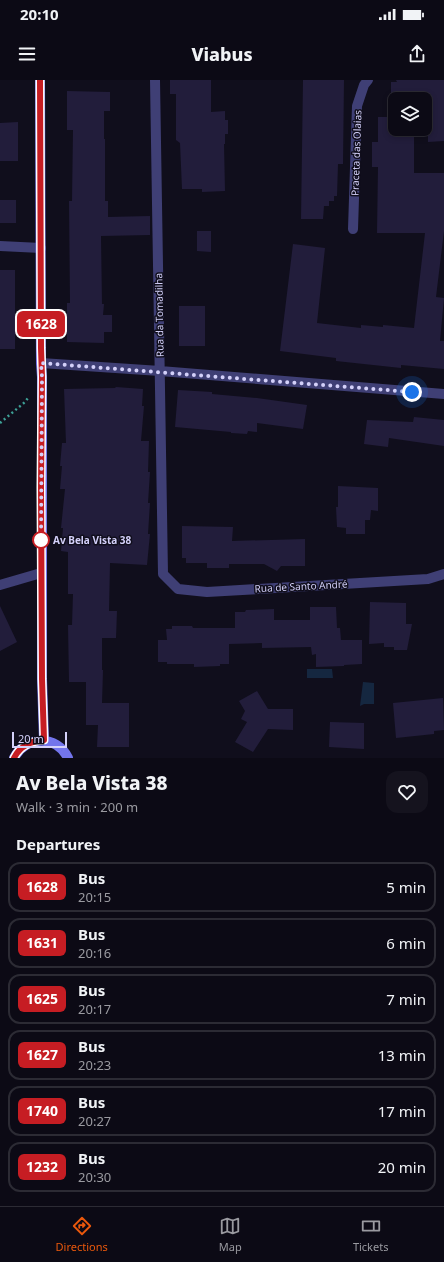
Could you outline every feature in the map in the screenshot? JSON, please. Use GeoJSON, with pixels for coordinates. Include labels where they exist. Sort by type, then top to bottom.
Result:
{"type":"FeatureCollection","features":[{"type":"Feature","properties":{"kind":"street"},"geometry":{"type":"LineString","coordinates":[[40,80],[44,740]]}},
{"type":"Feature","properties":{"kind":"street","name":"Rua da Tomadilha"},"geometry":{"type":"LineString","coordinates":[[155,80],[163,574]]}},
{"type":"Feature","properties":{"kind":"street","name":"Praceta das Olaias"},"geometry":{"type":"LineString","coordinates":[[353,229],[357,106],[364,85],[368,80]]}},
{"type":"Feature","properties":{"kind":"street"},"geometry":{"type":"LineString","coordinates":[[0,246],[41,248]]}},
{"type":"Feature","properties":{"kind":"street"},"geometry":{"type":"LineString","coordinates":[[41,363],[444,394]]}},
{"type":"Feature","properties":{"kind":"street"},"geometry":{"type":"LineString","coordinates":[[0,584],[42,572]]}},
{"type":"Feature","properties":{"kind":"street","name":"Rua de Santo André"},"geometry":{"type":"LineString","coordinates":[[163,574],[178,589],[207,592],[428,579],[444,574]]}},
{"type":"Feature","properties":{"kind":"street"},"geometry":{"type":"LineString","coordinates":[[14,758],[20,749],[27,744],[44,740],[52,742],[60,747],[68,758]]}},
{"type":"Feature","properties":{"kind":"path"},"geometry":{"type":"LineString","coordinates":[[0,423],[25,402],[42,377]]}},
{"type":"Feature","properties":{"kind":"water"},"geometry":{"type":"Polygon","coordinates":[[[307,669],[332,669],[333,678],[307,678],[307,669]]]}},
{"type":"Feature","properties":{"kind":"water"},"geometry":{"type":"Polygon","coordinates":[[[363,682],[374,683],[374,704],[364,704],[360,706],[363,682]]]}},
{"type":"Feature","properties":{"kind":"building"},"geometry":{"type":"Polygon","coordinates":[[[170,80],[211,80],[211,112],[225,111],[225,120],[228,120],[228,134],[225,134],[224,144],[225,191],[202,192],[202,189],[182,189],[180,143],[176,140],[176,94],[170,94],[170,80]]]}},
{"type":"Feature","properties":{"kind":"building"},"geometry":{"type":"Polygon","coordinates":[[[303,80],[344,80],[343,164],[338,164],[337,196],[334,196],[334,201],[329,201],[329,206],[324,206],[323,219],[301,219],[303,80]]]}},
{"type":"Feature","properties":{"kind":"building"},"geometry":{"type":"Polygon","coordinates":[[[396,80],[444,80],[444,141],[428,142],[428,136],[432,136],[432,92],[391,92],[391,82],[397,82],[396,80]]]}},
{"type":"Feature","properties":{"kind":"building"},"geometry":{"type":"Polygon","coordinates":[[[67,91],[110,92],[110,111],[104,111],[105,201],[108,201],[108,217],[150,216],[150,235],[101,236],[102,304],[104,304],[103,315],[112,315],[112,332],[104,332],[104,343],[67,342],[67,303],[70,303],[69,201],[72,201],[73,130],[67,130],[67,91]]]}},
{"type":"Feature","properties":{"kind":"building"},"geometry":{"type":"Polygon","coordinates":[[[378,117],[388,117],[388,136],[414,136],[414,173],[444,173],[444,231],[436,297],[444,298],[440,341],[444,341],[444,369],[401,365],[401,368],[336,361],[336,358],[280,351],[293,244],[325,248],[317,323],[361,328],[361,325],[383,327],[383,325],[414,328],[425,233],[377,233],[378,167],[372,167],[372,142],[378,142],[378,117]]]}},
{"type":"Feature","properties":{"kind":"building"},"geometry":{"type":"Polygon","coordinates":[[[18,122],[18,161],[0,161],[0,123],[18,122]]]}},
{"type":"Feature","properties":{"kind":"building"},"geometry":{"type":"Polygon","coordinates":[[[0,200],[16,200],[16,223],[0,223],[0,200]]]}},
{"type":"Feature","properties":{"kind":"building"},"geometry":{"type":"Polygon","coordinates":[[[197,231],[211,231],[211,252],[197,251],[197,231]]]}},
{"type":"Feature","properties":{"kind":"building"},"geometry":{"type":"Polygon","coordinates":[[[0,270],[15,270],[15,349],[0,349],[0,270]]]}},
{"type":"Feature","properties":{"kind":"building"},"geometry":{"type":"Polygon","coordinates":[[[179,306],[205,306],[205,346],[179,346],[179,306]]]}},
{"type":"Feature","properties":{"kind":"building"},"geometry":{"type":"Polygon","coordinates":[[[116,387],[143,389],[142,406],[144,406],[141,441],[149,441],[148,472],[150,472],[148,503],[150,503],[148,534],[150,534],[147,565],[110,563],[109,611],[117,611],[116,638],[102,638],[102,703],[129,703],[129,747],[97,747],[98,725],[86,725],[86,682],[69,682],[68,625],[72,625],[73,594],[68,594],[68,552],[61,551],[63,528],[61,528],[65,489],[60,489],[62,466],[60,466],[62,443],[66,443],[64,389],[116,387]]]}},
{"type":"Feature","properties":{"kind":"building"},"geometry":{"type":"Polygon","coordinates":[[[178,390],[212,392],[212,394],[257,398],[307,405],[303,429],[257,423],[257,432],[248,431],[247,434],[175,427],[178,390]]]}},
{"type":"Feature","properties":{"kind":"building"},"geometry":{"type":"Polygon","coordinates":[[[414,417],[444,420],[444,446],[389,438],[388,447],[364,444],[367,420],[413,422],[414,417]]]}},
{"type":"Feature","properties":{"kind":"building"},"geometry":{"type":"Polygon","coordinates":[[[338,486],[378,488],[378,511],[371,510],[370,520],[365,520],[365,534],[346,534],[346,528],[337,527],[336,507],[338,507],[338,486]]]}},
{"type":"Feature","properties":{"kind":"building"},"geometry":{"type":"Polygon","coordinates":[[[182,526],[233,527],[232,541],[305,539],[305,566],[281,566],[277,571],[264,564],[229,564],[229,568],[207,568],[207,563],[186,563],[186,558],[182,558],[182,526]]]}},
{"type":"Feature","properties":{"kind":"building"},"geometry":{"type":"Polygon","coordinates":[[[370,602],[406,603],[406,624],[412,624],[407,650],[394,650],[394,647],[384,647],[384,643],[369,644],[370,602]]]}},
{"type":"Feature","properties":{"kind":"building"},"geometry":{"type":"Polygon","coordinates":[[[0,606],[17,642],[0,651],[0,606]]]}},
{"type":"Feature","properties":{"kind":"building"},"geometry":{"type":"Polygon","coordinates":[[[310,607],[336,607],[337,628],[340,628],[341,640],[362,640],[362,664],[316,667],[316,654],[312,655],[311,647],[262,648],[262,643],[229,644],[229,664],[220,664],[220,666],[194,667],[194,664],[167,664],[167,662],[158,662],[158,640],[167,640],[166,629],[172,629],[172,626],[192,626],[193,628],[235,628],[235,612],[245,612],[246,610],[274,609],[274,620],[310,620],[310,607]]]}},
{"type":"Feature","properties":{"kind":"building"},"geometry":{"type":"Polygon","coordinates":[[[257,691],[268,709],[293,709],[293,730],[268,729],[253,752],[235,742],[247,722],[241,719],[245,711],[239,701],[257,691]]]}},
{"type":"Feature","properties":{"kind":"building"},"geometry":{"type":"Polygon","coordinates":[[[443,698],[444,730],[434,731],[434,734],[396,738],[393,703],[443,698]]]}},
{"type":"Feature","properties":{"kind":"building"},"geometry":{"type":"Polygon","coordinates":[[[330,722],[364,723],[364,749],[329,747],[330,722]]]}},
{"type":"Feature","properties":{"kind":"bus line","name":"1628"},"geometry":{"type":"LineString","coordinates":[[14,758],[20,749],[27,744],[44,740],[42,664],[40,80]]}},
{"type":"Feature","properties":{"kind":"place","name":"Av Bela Vista 38"},"geometry":{"type":"Point","coordinates":[41,540]}},
{"type":"Feature","properties":{"kind":"route"},"geometry":{"type":"LineString","coordinates":[[41,540],[41,544],[42,377],[41,363],[160,371],[412,392]]}}]}
